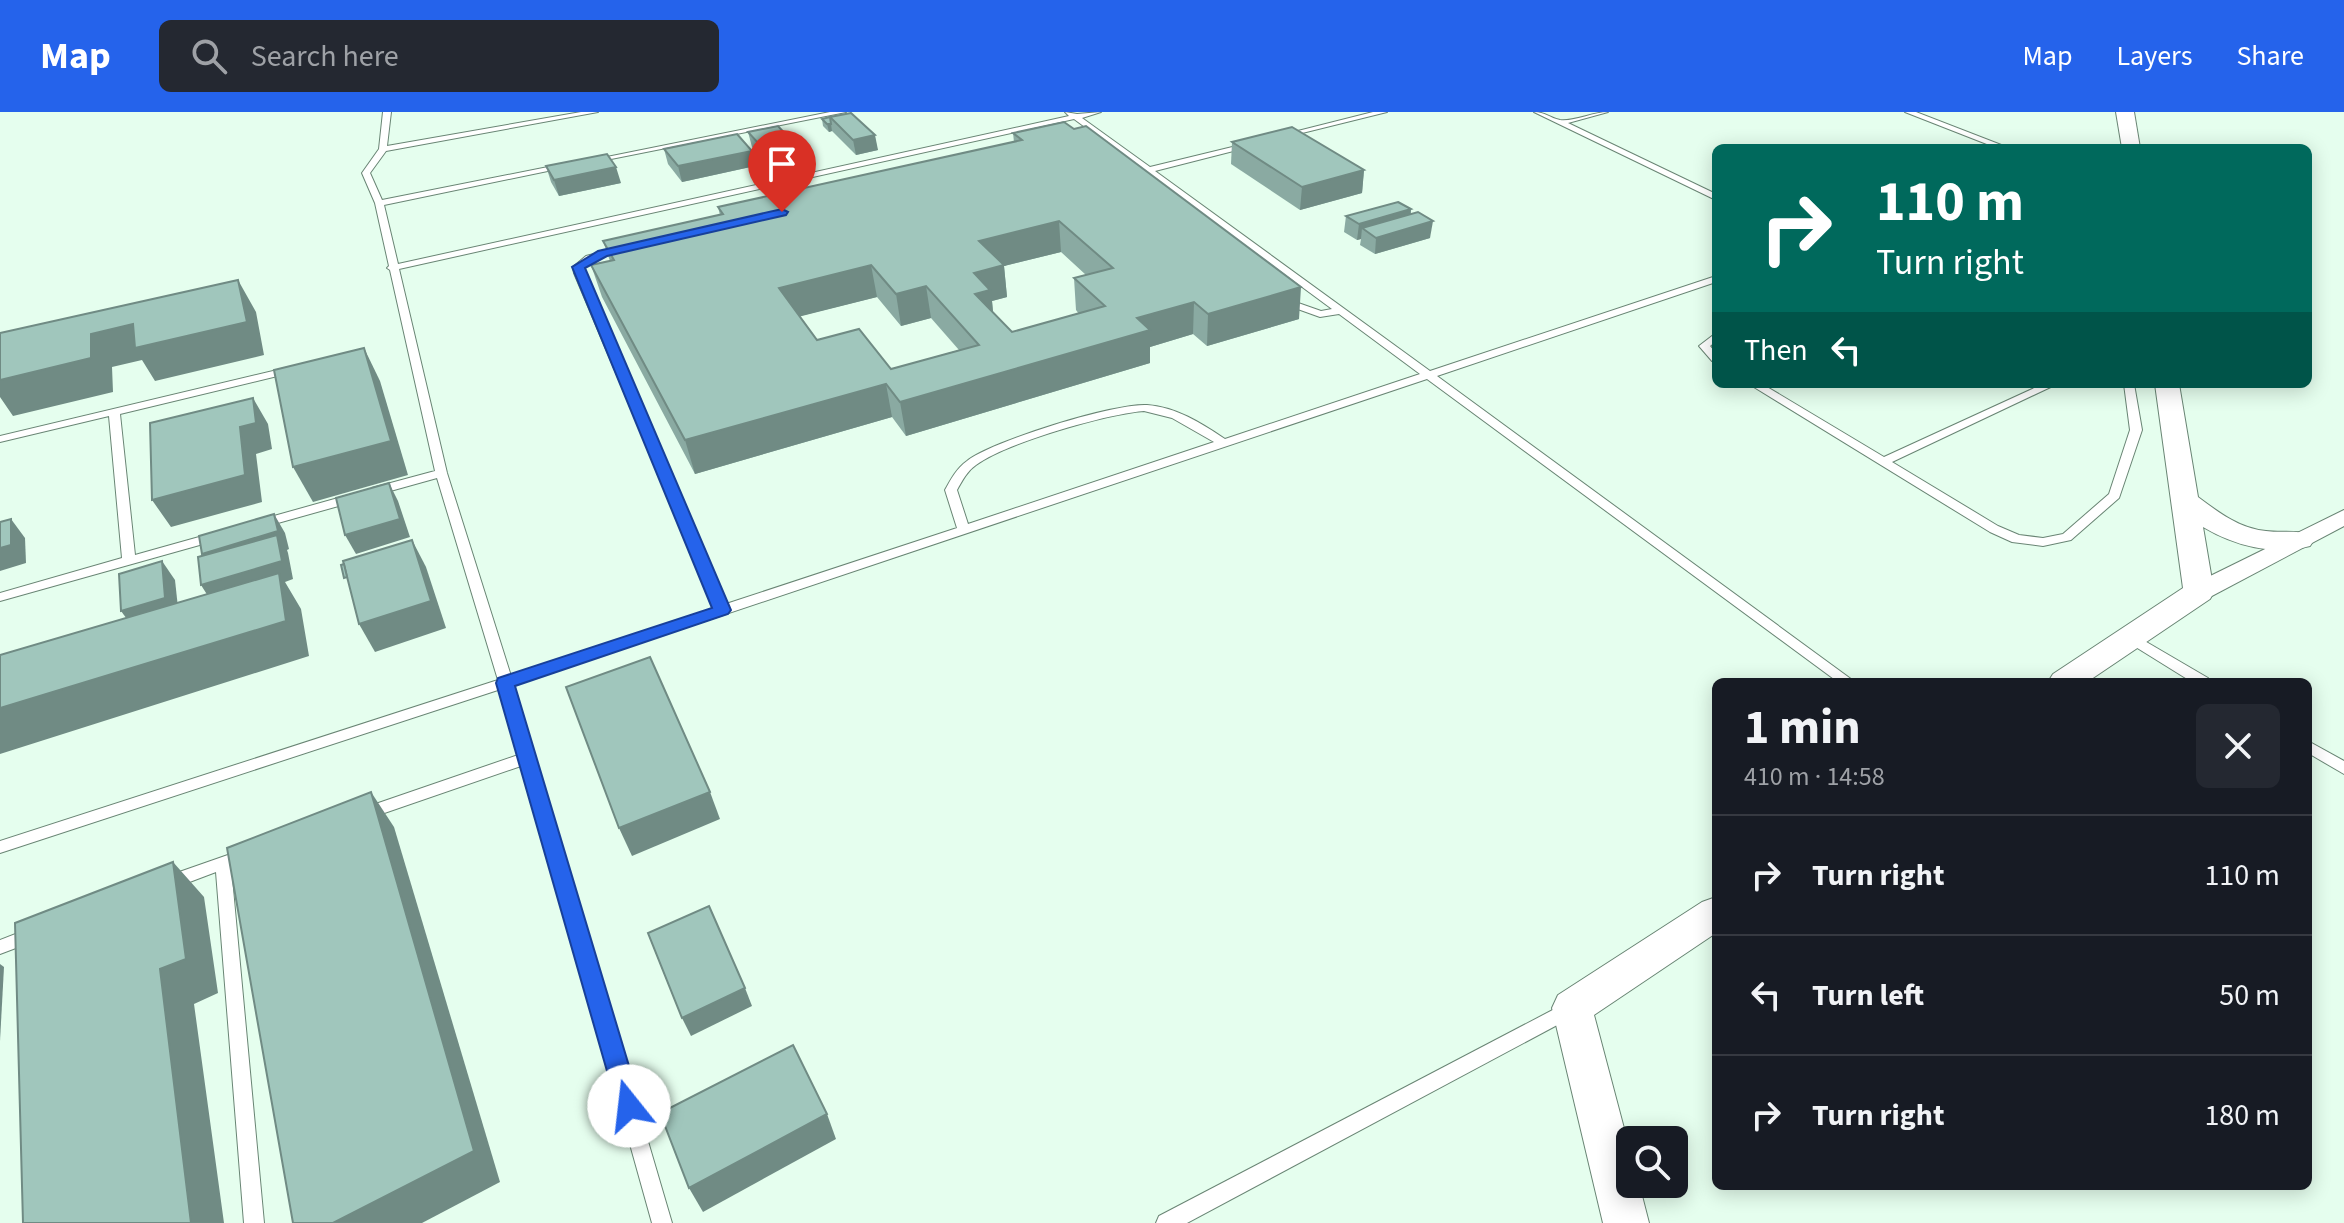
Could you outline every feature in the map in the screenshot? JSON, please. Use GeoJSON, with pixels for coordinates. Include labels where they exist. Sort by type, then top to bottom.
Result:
{"type":"FeatureCollection","features":[{"type":"Feature","properties":{"kind":"street"},"geometry":{"type":"LineString","coordinates":[[2125,112],[2130,144]]}},
{"type":"Feature","properties":{"kind":"street"},"geometry":{"type":"LineString","coordinates":[[2168,388],[2199,592]]}},
{"type":"Feature","properties":{"kind":"street"},"geometry":{"type":"LineString","coordinates":[[2185,500],[2235,534],[2267,543],[2300,540]]}},
{"type":"Feature","properties":{"kind":"street"},"geometry":{"type":"LineString","coordinates":[[2070,678],[2199,592],[2344,517]]}},
{"type":"Feature","properties":{"kind":"street"},"geometry":{"type":"LineString","coordinates":[[1626,1223],[1572,1008],[1712,916]]}},
{"type":"Feature","properties":{"kind":"lane"},"geometry":{"type":"LineString","coordinates":[[387,112],[383,149],[366,173],[379,203],[441,473],[529,757],[662,1223]]}},
{"type":"Feature","properties":{"kind":"lane"},"geometry":{"type":"LineString","coordinates":[[383,149],[594,112]]}},
{"type":"Feature","properties":{"kind":"lane"},"geometry":{"type":"LineString","coordinates":[[379,203],[842,112]]}},
{"type":"Feature","properties":{"kind":"lane"},"geometry":{"type":"LineString","coordinates":[[392,268],[1072,114],[1097,112]]}},
{"type":"Feature","properties":{"kind":"lane"},"geometry":{"type":"LineString","coordinates":[[1272,138],[1383,112]]}},
{"type":"Feature","properties":{"kind":"lane"},"geometry":{"type":"LineString","coordinates":[[1538,112],[1712,195]]}},
{"type":"Feature","properties":{"kind":"lane"},"geometry":{"type":"LineString","coordinates":[[1561,123],[1604,112]]}},
{"type":"Feature","properties":{"kind":"lane"},"geometry":{"type":"LineString","coordinates":[[1909,112],[1994,144]]}},
{"type":"Feature","properties":{"kind":"lane"},"geometry":{"type":"LineString","coordinates":[[1072,114],[1843,678]]}},
{"type":"Feature","properties":{"kind":"lane"},"geometry":{"type":"LineString","coordinates":[[1148,170],[1256,142]]}},
{"type":"Feature","properties":{"kind":"lane"},"geometry":{"type":"LineString","coordinates":[[634,247],[589,258],[578,267],[579,273],[722,610]]}},
{"type":"Feature","properties":{"kind":"lane"},"geometry":{"type":"LineString","coordinates":[[0,847],[505,683],[1712,280]]}},
{"type":"Feature","properties":{"kind":"lane"},"geometry":{"type":"LineString","coordinates":[[1275,294],[1287,303],[1320,314],[1341,311]]}},
{"type":"Feature","properties":{"kind":"lane"},"geometry":{"type":"LineString","coordinates":[[1712,339],[1704,346],[1712,355]]}},
{"type":"Feature","properties":{"kind":"lane"},"geometry":{"type":"LineString","coordinates":[[0,439],[290,370]]}},
{"type":"Feature","properties":{"kind":"lane"},"geometry":{"type":"LineString","coordinates":[[1761,388],[1994,529],[2016,539],[2043,542],[2067,537],[2115,495],[2136,430],[2128,388]]}},
{"type":"Feature","properties":{"kind":"lane"},"geometry":{"type":"LineString","coordinates":[[1883,462],[2043,388]]}},
{"type":"Feature","properties":{"kind":"lane"},"geometry":{"type":"LineString","coordinates":[[964,530],[951,490],[962,470],[978,458],[1001,449],[1117,411],[1143,408],[1162,411],[1195,424],[1223,443]]}},
{"type":"Feature","properties":{"kind":"lane"},"geometry":{"type":"LineString","coordinates":[[114,412],[129,561]]}},
{"type":"Feature","properties":{"kind":"lane"},"geometry":{"type":"LineString","coordinates":[[248,527],[441,473]]}},
{"type":"Feature","properties":{"kind":"lane"},"geometry":{"type":"LineString","coordinates":[[0,597],[233,531]]}},
{"type":"Feature","properties":{"kind":"lane"},"geometry":{"type":"LineString","coordinates":[[2131,638],[2196,678]]}},
{"type":"Feature","properties":{"kind":"lane"},"geometry":{"type":"LineString","coordinates":[[2312,748],[2344,768]]}},
{"type":"Feature","properties":{"kind":"lane"},"geometry":{"type":"LineString","coordinates":[[354,817],[529,757]]}},
{"type":"Feature","properties":{"kind":"lane"},"geometry":{"type":"LineString","coordinates":[[149,891],[267,848]]}},
{"type":"Feature","properties":{"kind":"lane"},"geometry":{"type":"LineString","coordinates":[[223,863],[254,1223]]}},
{"type":"Feature","properties":{"kind":"lane"},"geometry":{"type":"LineString","coordinates":[[0,947],[45,930]]}},
{"type":"Feature","properties":{"kind":"lane"},"geometry":{"type":"LineString","coordinates":[[1166,1223],[1572,1008]]}},
{"type":"Feature","properties":{"kind":"building"},"geometry":{"type":"Polygon","coordinates":[[[851,113],[875,135],[853,140],[830,117],[851,113]]]}},
{"type":"Feature","properties":{"kind":"building"},"geometry":{"type":"Polygon","coordinates":[[[1064,122],[1074,129],[1086,126],[1301,287],[1208,314],[1194,302],[1137,318],[1150,330],[900,402],[886,384],[685,440],[591,265],[614,260],[603,241],[723,214],[718,207],[1022,140],[1013,133],[1064,122]],[[1059,221],[979,241],[1004,265],[974,273],[990,290],[975,294],[1012,332],[1105,306],[1074,278],[1113,268],[1059,221]],[[871,265],[779,288],[817,340],[859,329],[891,369],[979,345],[926,286],[896,294],[871,265]]]}},
{"type":"Feature","properties":{"kind":"building"},"geometry":{"type":"Polygon","coordinates":[[[778,126],[799,149],[769,155],[748,132],[778,126]]]}},
{"type":"Feature","properties":{"kind":"building"},"geometry":{"type":"Polygon","coordinates":[[[1292,127],[1364,170],[1302,187],[1232,142],[1292,127]]]}},
{"type":"Feature","properties":{"kind":"building"},"geometry":{"type":"Polygon","coordinates":[[[737,134],[752,151],[678,166],[664,149],[737,134]]]}},
{"type":"Feature","properties":{"kind":"building"},"geometry":{"type":"Polygon","coordinates":[[[607,154],[616,167],[554,180],[546,166],[607,154]]]}},
{"type":"Feature","properties":{"kind":"building"},"geometry":{"type":"Polygon","coordinates":[[[1398,202],[1411,209],[1359,224],[1346,216],[1398,202]]]}},
{"type":"Feature","properties":{"kind":"building"},"geometry":{"type":"Polygon","coordinates":[[[1418,212],[1433,221],[1376,238],[1362,228],[1418,212]]]}},
{"type":"Feature","properties":{"kind":"building"},"geometry":{"type":"Polygon","coordinates":[[[238,280],[247,322],[135,348],[133,324],[91,334],[91,358],[0,380],[0,333],[238,280]]]}},
{"type":"Feature","properties":{"kind":"building"},"geometry":{"type":"Polygon","coordinates":[[[364,348],[391,441],[293,467],[274,370],[364,348]]]}},
{"type":"Feature","properties":{"kind":"building"},"geometry":{"type":"Polygon","coordinates":[[[253,398],[256,423],[240,427],[245,475],[152,500],[150,423],[253,398]]]}},
{"type":"Feature","properties":{"kind":"building"},"geometry":{"type":"Polygon","coordinates":[[[389,483],[400,519],[345,535],[336,498],[389,483]]]}},
{"type":"Feature","properties":{"kind":"building"},"geometry":{"type":"Polygon","coordinates":[[[274,514],[278,531],[202,554],[199,536],[274,514]]]}},
{"type":"Feature","properties":{"kind":"building"},"geometry":{"type":"Polygon","coordinates":[[[11,519],[11,545],[0,548],[0,522],[11,519]]]}},
{"type":"Feature","properties":{"kind":"building"},"geometry":{"type":"Polygon","coordinates":[[[277,535],[282,561],[201,585],[198,557],[277,535]]]}},
{"type":"Feature","properties":{"kind":"building"},"geometry":{"type":"Polygon","coordinates":[[[412,540],[431,601],[359,624],[343,561],[412,540]]]}},
{"type":"Feature","properties":{"kind":"building"},"geometry":{"type":"Polygon","coordinates":[[[162,561],[165,598],[121,611],[119,574],[162,561]]]}},
{"type":"Feature","properties":{"kind":"building"},"geometry":{"type":"Polygon","coordinates":[[[344,564],[347,577],[344,578],[341,565],[344,564]]]}},
{"type":"Feature","properties":{"kind":"building"},"geometry":{"type":"Polygon","coordinates":[[[279,573],[286,621],[0,708],[0,655],[279,573]]]}},
{"type":"Feature","properties":{"kind":"building"},"geometry":{"type":"Polygon","coordinates":[[[650,657],[710,792],[619,828],[566,687],[650,657]]]}},
{"type":"Feature","properties":{"kind":"building"},"geometry":{"type":"Polygon","coordinates":[[[371,792],[474,1151],[333,1223],[293,1223],[227,848],[371,792]]]}},
{"type":"Feature","properties":{"kind":"building"},"geometry":{"type":"Polygon","coordinates":[[[173,862],[186,959],[160,969],[191,1223],[23,1223],[15,923],[173,862]]]}},
{"type":"Feature","properties":{"kind":"building"},"geometry":{"type":"Polygon","coordinates":[[[709,906],[745,988],[682,1018],[648,933],[709,906]]]}},
{"type":"Feature","properties":{"kind":"building"},"geometry":{"type":"Polygon","coordinates":[[[793,1045],[827,1114],[689,1188],[660,1113],[793,1045]]]}},
{"type":"Feature","properties":{"kind":"route"},"geometry":{"type":"LineString","coordinates":[[629,1106],[505,683],[722,610],[578,267],[589,258],[603,254],[782,212]]}}]}
